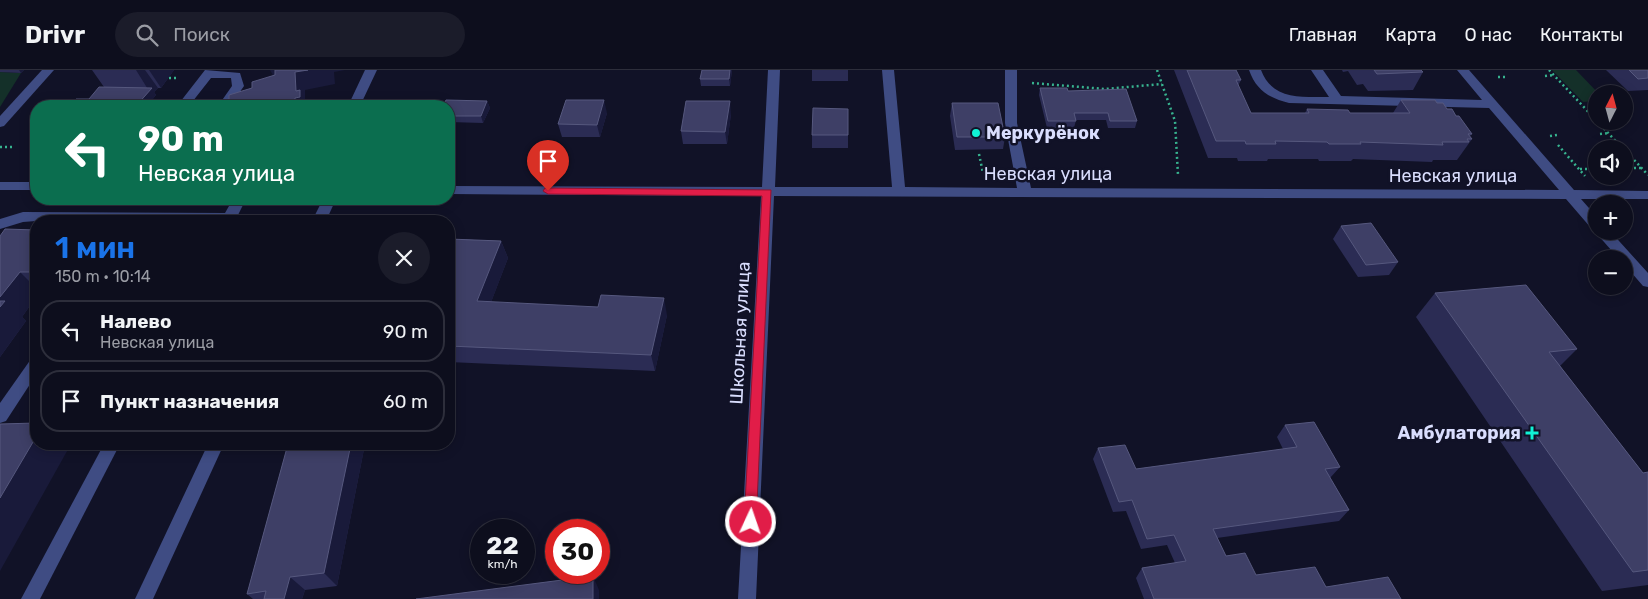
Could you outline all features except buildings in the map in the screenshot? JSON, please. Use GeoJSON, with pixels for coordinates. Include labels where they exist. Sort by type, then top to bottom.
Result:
{"type":"FeatureCollection","features":[{"type":"Feature","properties":{"kind":"street"},"geometry":{"type":"LineString","coordinates":[[0,123],[48,70]]}},
{"type":"Feature","properties":{"kind":"street"},"geometry":{"type":"LineString","coordinates":[[357,100],[371,70]]}},
{"type":"Feature","properties":{"kind":"street","name":"Школьная улица"},"geometry":{"type":"LineString","coordinates":[[747,599],[774,70]]}},
{"type":"Feature","properties":{"kind":"street"},"geometry":{"type":"LineString","coordinates":[[888,70],[899,193]]}},
{"type":"Feature","properties":{"kind":"street"},"geometry":{"type":"LineString","coordinates":[[1011,70],[1011,123],[1025,193]]}},
{"type":"Feature","properties":{"kind":"street"},"geometry":{"type":"LineString","coordinates":[[1255,70],[1263,86],[1272,94],[1291,99],[1492,104]]}},
{"type":"Feature","properties":{"kind":"street"},"geometry":{"type":"LineString","coordinates":[[1317,70],[1337,100]]}},
{"type":"Feature","properties":{"kind":"street"},"geometry":{"type":"LineString","coordinates":[[1463,70],[1588,216]]}},
{"type":"Feature","properties":{"kind":"street"},"geometry":{"type":"LineString","coordinates":[[188,100],[209,72],[236,75],[238,86],[228,100]]}},
{"type":"Feature","properties":{"kind":"street"},"geometry":{"type":"LineString","coordinates":[[0,186],[30,186]]}},
{"type":"Feature","properties":{"kind":"street","name":"Невская улица"},"geometry":{"type":"LineString","coordinates":[[455,190],[767,193],[1648,195]]}},
{"type":"Feature","properties":{"kind":"street"},"geometry":{"type":"LineString","coordinates":[[0,224],[23,217],[30,217]]}},
{"type":"Feature","properties":{"kind":"street"},"geometry":{"type":"LineString","coordinates":[[1610,240],[1648,282]]}},
{"type":"Feature","properties":{"kind":"street"},"geometry":{"type":"LineString","coordinates":[[0,416],[30,372]]}},
{"type":"Feature","properties":{"kind":"street"},"geometry":{"type":"LineString","coordinates":[[30,599],[109,450]]}},
{"type":"Feature","properties":{"kind":"street"},"geometry":{"type":"LineString","coordinates":[[144,599],[213,450]]}},
{"type":"Feature","properties":{"kind":"path"},"geometry":{"type":"LineString","coordinates":[[1157,70],[1176,121],[1178,183]]}},
{"type":"Feature","properties":{"kind":"path"},"geometry":{"type":"LineString","coordinates":[[1549,70],[1588,111]]}},
{"type":"Feature","properties":{"kind":"path"},"geometry":{"type":"LineString","coordinates":[[1545,76],[1554,75]]}},
{"type":"Feature","properties":{"kind":"path"},"geometry":{"type":"LineString","coordinates":[[1498,77],[1505,77]]}},
{"type":"Feature","properties":{"kind":"path"},"geometry":{"type":"LineString","coordinates":[[1011,83],[1108,88],[1146,88],[1162,84]]}},
{"type":"Feature","properties":{"kind":"path"},"geometry":{"type":"LineString","coordinates":[[1605,130],[1615,140]]}},
{"type":"Feature","properties":{"kind":"path"},"geometry":{"type":"LineString","coordinates":[[1600,134],[1608,133]]}},
{"type":"Feature","properties":{"kind":"path"},"geometry":{"type":"LineString","coordinates":[[1550,136],[1557,135]]}},
{"type":"Feature","properties":{"kind":"path"},"geometry":{"type":"LineString","coordinates":[[0,147],[12,147]]}},
{"type":"Feature","properties":{"kind":"path"},"geometry":{"type":"LineString","coordinates":[[980,154],[985,182]]}},
{"type":"Feature","properties":{"kind":"path"},"geometry":{"type":"LineString","coordinates":[[1633,159],[1648,175]]}},
{"type":"Feature","properties":{"kind":"path"},"geometry":{"type":"LineString","coordinates":[[1633,168],[1641,168]]}},
{"type":"Feature","properties":{"kind":"green space"},"geometry":{"type":"Polygon","coordinates":[[[1552,70],[1576,70],[1590,85],[1588,85],[1588,102],[1583,102],[1552,70]]]}},
{"type":"Feature","properties":{"kind":"green space"},"geometry":{"type":"Polygon","coordinates":[[[0,72],[21,73],[0,107],[0,72]]]}},
{"type":"Feature","properties":{"kind":"place","name":"Меркурёнок"},"geometry":{"type":"Point","coordinates":[976,133]}},
{"type":"Feature","properties":{"kind":"place","name":"Амбулатория"},"geometry":{"type":"Point","coordinates":[1532,433]}},
{"type":"Feature","properties":{"kind":"route"},"geometry":{"type":"LineString","coordinates":[[548,191],[767,193],[751,522]]}}]}
